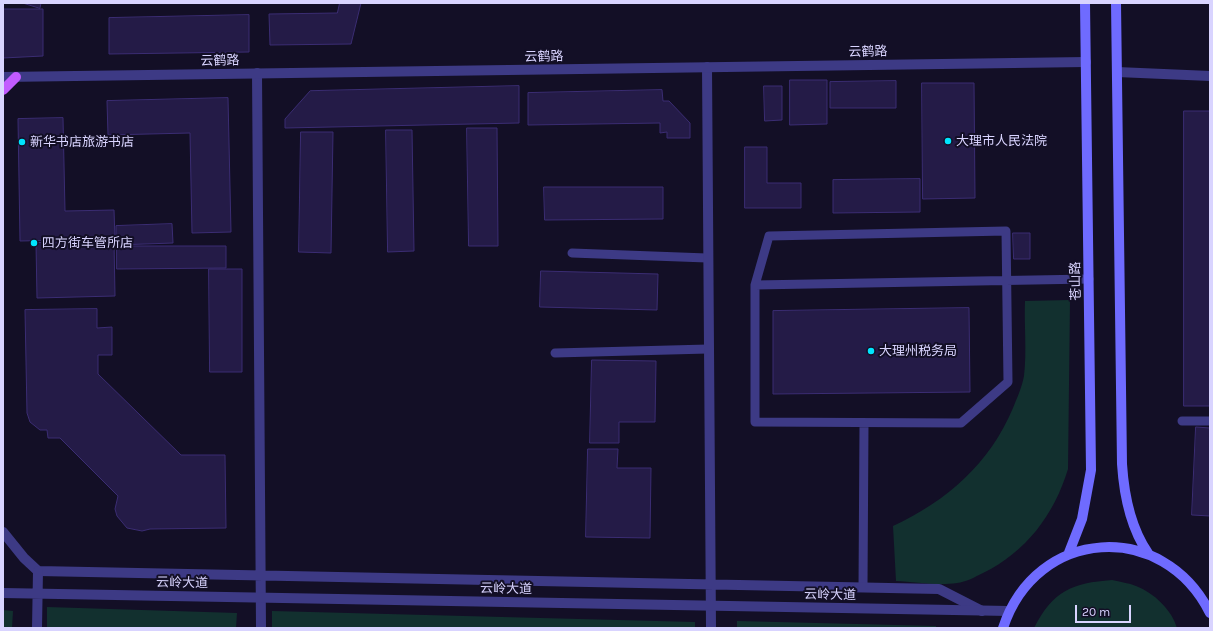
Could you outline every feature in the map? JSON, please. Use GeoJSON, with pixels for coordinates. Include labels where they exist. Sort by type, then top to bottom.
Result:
{"type":"FeatureCollection","features":[{"type":"Feature","properties":{"kind":"main road","name":"苍山路"},"geometry":{"type":"LineString","coordinates":[[1068,555],[1082,519],[1091,470],[1085,3]]}},
{"type":"Feature","properties":{"kind":"main road"},"geometry":{"type":"LineString","coordinates":[[1116,3],[1122,464],[1124,490],[1130,516],[1139,538],[1148,553]]}},
{"type":"Feature","properties":{"kind":"main road"},"geometry":{"type":"LineString","coordinates":[[3,90],[16,77]]}},
{"type":"Feature","properties":{"kind":"main road"},"geometry":{"type":"LineString","coordinates":[[1003,628],[1009,611],[1020,591],[1036,574],[1055,561],[1076,552],[1111,546],[1148,553],[1168,564],[1187,578],[1206,600],[1210,613]]}},
{"type":"Feature","properties":{"kind":"street","name":"云鹤路"},"geometry":{"type":"LineString","coordinates":[[3,77],[1086,62]]}},
{"type":"Feature","properties":{"kind":"street"},"geometry":{"type":"LineString","coordinates":[[707,68],[707,258],[711,628]]}},
{"type":"Feature","properties":{"kind":"street"},"geometry":{"type":"LineString","coordinates":[[1117,72],[1210,76]]}},
{"type":"Feature","properties":{"kind":"street"},"geometry":{"type":"LineString","coordinates":[[257,74],[261,628]]}},
{"type":"Feature","properties":{"kind":"street"},"geometry":{"type":"LineString","coordinates":[[3,532],[24,558],[38,571],[939,589],[982,611]]}},
{"type":"Feature","properties":{"kind":"street"},"geometry":{"type":"LineString","coordinates":[[37,628],[38,571]]}},
{"type":"Feature","properties":{"kind":"street","name":"云岭大道"},"geometry":{"type":"LineString","coordinates":[[3,593],[1009,611]]}},
{"type":"Feature","properties":{"kind":"lane"},"geometry":{"type":"LineString","coordinates":[[1006,231],[1008,382],[961,423],[864,424],[755,422],[755,285],[769,236],[1006,231]]}},
{"type":"Feature","properties":{"kind":"lane"},"geometry":{"type":"LineString","coordinates":[[572,253],[707,258]]}},
{"type":"Feature","properties":{"kind":"lane"},"geometry":{"type":"LineString","coordinates":[[755,285],[1007,279],[1089,279]]}},
{"type":"Feature","properties":{"kind":"lane"},"geometry":{"type":"LineString","coordinates":[[555,353],[708,349]]}},
{"type":"Feature","properties":{"kind":"lane"},"geometry":{"type":"LineString","coordinates":[[1182,421],[1210,421]]}},
{"type":"Feature","properties":{"kind":"lane"},"geometry":{"type":"LineString","coordinates":[[864,424],[864,587]]}},
{"type":"Feature","properties":{"kind":"green space"},"geometry":{"type":"Polygon","coordinates":[[[1070,300],[1068,469],[1055,502],[1046,517],[1025,543],[1012,554],[983,573],[970,579],[950,584],[926,584],[896,581],[893,526],[931,505],[965,478],[992,446],[1013,408],[1024,376],[1025,301],[1070,300]]]}},
{"type":"Feature","properties":{"kind":"green space"},"geometry":{"type":"Polygon","coordinates":[[[1112,580],[1143,589],[1156,598],[1167,609],[1175,621],[1177,628],[1034,628],[1041,615],[1049,605],[1056,597],[1065,591],[1098,581],[1112,580]]]}},
{"type":"Feature","properties":{"kind":"green space"},"geometry":{"type":"Polygon","coordinates":[[[47,607],[237,613],[236,628],[47,628],[47,607]]]}},
{"type":"Feature","properties":{"kind":"green space"},"geometry":{"type":"Polygon","coordinates":[[[3,610],[13,611],[12,628],[3,628],[3,610]]]}},
{"type":"Feature","properties":{"kind":"green space"},"geometry":{"type":"Polygon","coordinates":[[[272,611],[695,622],[695,628],[272,628],[272,611]]]}},
{"type":"Feature","properties":{"kind":"green space"},"geometry":{"type":"Polygon","coordinates":[[[737,621],[936,626],[936,628],[737,628],[737,621]]]}},
{"type":"Feature","properties":{"kind":"building"},"geometry":{"type":"Polygon","coordinates":[[[23,3],[41,3],[40,8],[23,3]]]}},
{"type":"Feature","properties":{"kind":"building"},"geometry":{"type":"Polygon","coordinates":[[[340,3],[361,3],[351,44],[270,45],[269,14],[337,13],[340,3]]]}},
{"type":"Feature","properties":{"kind":"building"},"geometry":{"type":"Polygon","coordinates":[[[3,9],[43,9],[43,56],[3,58],[3,9]]]}},
{"type":"Feature","properties":{"kind":"building"},"geometry":{"type":"Polygon","coordinates":[[[249,15],[249,52],[109,54],[109,18],[249,15]]]}},
{"type":"Feature","properties":{"kind":"building"},"geometry":{"type":"Polygon","coordinates":[[[790,80],[827,80],[827,124],[790,125],[790,80]]]}},
{"type":"Feature","properties":{"kind":"building"},"geometry":{"type":"Polygon","coordinates":[[[896,81],[896,108],[830,108],[830,82],[896,81]]]}},
{"type":"Feature","properties":{"kind":"building","name":"大理市人民法院"},"geometry":{"type":"Polygon","coordinates":[[[922,83],[974,83],[975,198],[923,199],[922,83]]]}},
{"type":"Feature","properties":{"kind":"building"},"geometry":{"type":"Polygon","coordinates":[[[519,86],[519,123],[285,128],[285,119],[310,91],[519,86]]]}},
{"type":"Feature","properties":{"kind":"building"},"geometry":{"type":"Polygon","coordinates":[[[764,86],[782,86],[782,120],[765,121],[764,86]]]}},
{"type":"Feature","properties":{"kind":"building"},"geometry":{"type":"Polygon","coordinates":[[[662,90],[663,101],[669,101],[690,123],[690,138],[667,138],[667,132],[660,133],[660,123],[528,125],[528,93],[662,90]]]}},
{"type":"Feature","properties":{"kind":"building"},"geometry":{"type":"Polygon","coordinates":[[[228,98],[231,232],[192,233],[190,133],[108,135],[107,101],[228,98]]]}},
{"type":"Feature","properties":{"kind":"building"},"geometry":{"type":"Polygon","coordinates":[[[1184,111],[1210,111],[1210,406],[1184,406],[1184,111]]]}},
{"type":"Feature","properties":{"kind":"building"},"geometry":{"type":"Polygon","coordinates":[[[63,118],[65,211],[114,210],[115,239],[20,241],[18,119],[63,118]]]}},
{"type":"Feature","properties":{"kind":"building"},"geometry":{"type":"Polygon","coordinates":[[[467,128],[497,128],[498,246],[469,246],[467,128]]]}},
{"type":"Feature","properties":{"kind":"building"},"geometry":{"type":"Polygon","coordinates":[[[386,130],[412,130],[414,251],[388,252],[386,130]]]}},
{"type":"Feature","properties":{"kind":"building"},"geometry":{"type":"Polygon","coordinates":[[[301,132],[333,132],[331,253],[299,252],[301,132]]]}},
{"type":"Feature","properties":{"kind":"building"},"geometry":{"type":"Polygon","coordinates":[[[745,147],[767,147],[767,183],[801,183],[801,208],[745,208],[745,147]]]}},
{"type":"Feature","properties":{"kind":"building"},"geometry":{"type":"Polygon","coordinates":[[[920,179],[920,212],[833,213],[833,180],[920,179]]]}},
{"type":"Feature","properties":{"kind":"building"},"geometry":{"type":"Polygon","coordinates":[[[544,187],[663,187],[663,219],[545,220],[544,187]]]}},
{"type":"Feature","properties":{"kind":"building"},"geometry":{"type":"Polygon","coordinates":[[[172,224],[173,243],[116,245],[116,226],[172,224]]]}},
{"type":"Feature","properties":{"kind":"building"},"geometry":{"type":"Polygon","coordinates":[[[1013,233],[1030,233],[1030,259],[1014,259],[1013,233]]]}},
{"type":"Feature","properties":{"kind":"building"},"geometry":{"type":"Polygon","coordinates":[[[114,241],[115,296],[37,298],[36,243],[114,241]]]}},
{"type":"Feature","properties":{"kind":"building"},"geometry":{"type":"Polygon","coordinates":[[[117,246],[226,246],[226,268],[117,269],[117,246]]]}},
{"type":"Feature","properties":{"kind":"building"},"geometry":{"type":"Polygon","coordinates":[[[209,269],[242,269],[242,372],[210,372],[209,269]]]}},
{"type":"Feature","properties":{"kind":"building"},"geometry":{"type":"Polygon","coordinates":[[[541,271],[658,274],[657,310],[540,307],[541,271]]]}},
{"type":"Feature","properties":{"kind":"building","name":"大理州税务局"},"geometry":{"type":"Polygon","coordinates":[[[969,308],[970,392],[773,394],[773,311],[969,308]]]}},
{"type":"Feature","properties":{"kind":"building"},"geometry":{"type":"Polygon","coordinates":[[[97,309],[97,328],[112,327],[112,355],[98,355],[98,374],[181,455],[225,455],[226,528],[150,529],[142,531],[127,528],[117,516],[115,509],[118,496],[60,438],[48,438],[47,430],[40,430],[30,422],[27,413],[25,310],[97,309]]]}},
{"type":"Feature","properties":{"kind":"building"},"geometry":{"type":"Polygon","coordinates":[[[592,360],[656,361],[655,422],[619,422],[619,443],[590,443],[592,360]]]}},
{"type":"Feature","properties":{"kind":"building"},"geometry":{"type":"Polygon","coordinates":[[[1196,427],[1210,428],[1210,516],[1192,515],[1196,427]]]}},
{"type":"Feature","properties":{"kind":"building"},"geometry":{"type":"Polygon","coordinates":[[[588,449],[618,449],[617,468],[651,468],[650,538],[586,537],[588,449]]]}},
{"type":"Feature","properties":{"kind":"place","name":"大理市人民法院"},"geometry":{"type":"Point","coordinates":[948,141]}},
{"type":"Feature","properties":{"kind":"place","name":"新华书店旅游书店"},"geometry":{"type":"Point","coordinates":[22,142]}},
{"type":"Feature","properties":{"kind":"place","name":"四方街车管所店"},"geometry":{"type":"Point","coordinates":[34,243]}},
{"type":"Feature","properties":{"kind":"place","name":"大理州税务局"},"geometry":{"type":"Point","coordinates":[871,351]}}]}
